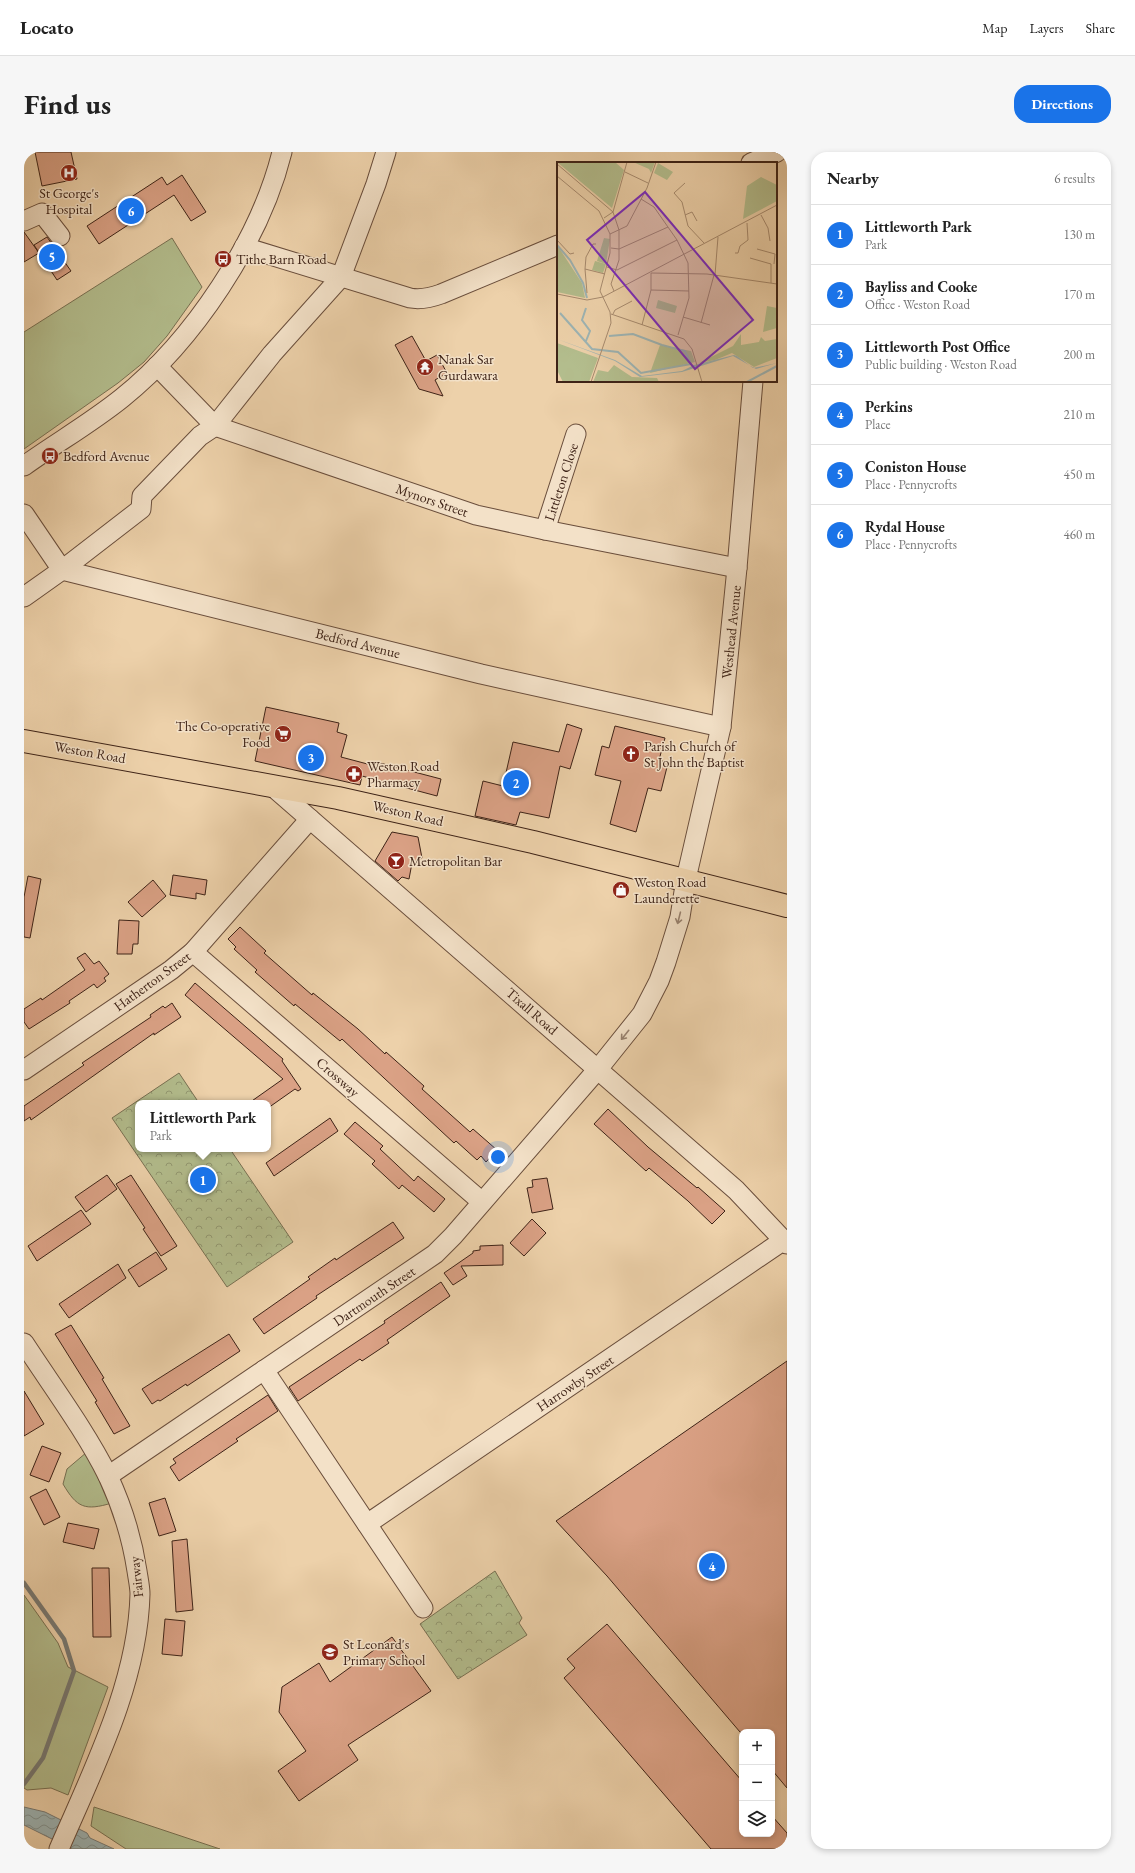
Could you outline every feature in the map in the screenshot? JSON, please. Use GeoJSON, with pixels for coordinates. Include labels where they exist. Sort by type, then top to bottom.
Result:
{"type":"FeatureCollection","features":[{"type":"Feature","properties":{"kind":"highway","name":"Weston Road"},"geometry":{"type":"LineString","coordinates":[[24,741],[271,784],[464,825],[787,906]]}},
{"type":"Feature","properties":{"kind":"street"},"geometry":{"type":"LineString","coordinates":[[24,466],[122,398],[157,366],[184,336],[203,311],[244,247],[266,202],[282,152]]}},
{"type":"Feature","properties":{"kind":"street"},"geometry":{"type":"LineString","coordinates":[[24,597],[62,570],[141,509],[142,496],[200,436],[215,426],[272,354],[341,277],[376,184],[386,152]]}},
{"type":"Feature","properties":{"kind":"street"},"geometry":{"type":"LineString","coordinates":[[753,162],[777,152]]}},
{"type":"Feature","properties":{"kind":"street"},"geometry":{"type":"LineString","coordinates":[[24,221],[42,213],[60,236]]}},
{"type":"Feature","properties":{"kind":"street"},"geometry":{"type":"LineString","coordinates":[[244,247],[410,298],[427,298],[557,245]]}},
{"type":"Feature","properties":{"kind":"street","name":"Mynors Street"},"geometry":{"type":"LineString","coordinates":[[157,366],[215,426],[476,515],[738,568]]}},
{"type":"Feature","properties":{"kind":"street","name":"Westhead Avenue"},"geometry":{"type":"LineString","coordinates":[[598,1069],[642,1014],[659,982],[680,917],[686,880],[722,727],[738,568],[753,382]]}},
{"type":"Feature","properties":{"kind":"street","name":"Littleton Close"},"geometry":{"type":"LineString","coordinates":[[545,530],[576,434]]}},
{"type":"Feature","properties":{"kind":"street"},"geometry":{"type":"LineString","coordinates":[[24,514],[62,570]]}},
{"type":"Feature","properties":{"kind":"street","name":"Bedford Avenue"},"geometry":{"type":"LineString","coordinates":[[62,570],[481,674],[722,727]]}},
{"type":"Feature","properties":{"kind":"street","name":"Tixall Road"},"geometry":{"type":"LineString","coordinates":[[271,784],[736,1190],[785,1242]]}},
{"type":"Feature","properties":{"kind":"street","name":"Hatherton Street"},"geometry":{"type":"LineString","coordinates":[[24,1070],[171,970],[193,952],[310,819]]}},
{"type":"Feature","properties":{"kind":"street","name":"Crossway"},"geometry":{"type":"LineString","coordinates":[[193,952],[482,1202]]}},
{"type":"Feature","properties":{"kind":"street","name":"Dartmouth Street"},"geometry":{"type":"LineString","coordinates":[[108,1476],[435,1254],[454,1236],[598,1069]]}},
{"type":"Feature","properties":{"kind":"street","name":"Harrowby Street"},"geometry":{"type":"LineString","coordinates":[[367,1524],[785,1242]]}},
{"type":"Feature","properties":{"kind":"street","name":"Fairway"},"geometry":{"type":"LineString","coordinates":[[24,1343],[90,1445],[108,1476],[132,1542],[140,1593],[137,1635],[130,1670],[107,1735],[59,1849]]}},
{"type":"Feature","properties":{"kind":"street"},"geometry":{"type":"LineString","coordinates":[[264,1370],[422,1608]]}},
{"type":"Feature","properties":{"kind":"green space"},"geometry":{"type":"Polygon","coordinates":[[[172,238],[202,287],[167,336],[144,362],[118,383],[24,449],[24,332],[172,238]]]}},
{"type":"Feature","properties":{"kind":"green space"},"geometry":{"type":"Polygon","coordinates":[[[179,1073],[197,1100],[139,1100],[179,1073]]]}},
{"type":"Feature","properties":{"kind":"green space"},"geometry":{"type":"Polygon","coordinates":[[[135,1103],[135,1152],[112,1118],[135,1103]]]}},
{"type":"Feature","properties":{"kind":"green space"},"geometry":{"type":"Polygon","coordinates":[[[135,1152],[232,1152],[293,1242],[227,1287],[135,1152]]]}},
{"type":"Feature","properties":{"kind":"green space"},"geometry":{"type":"Polygon","coordinates":[[[87,1452],[112,1503],[95,1507],[83,1506],[73,1498],[63,1484],[67,1469],[87,1452]]]}},
{"type":"Feature","properties":{"kind":"green space"},"geometry":{"type":"Polygon","coordinates":[[[495,1571],[522,1618],[519,1623],[527,1635],[458,1679],[420,1624],[495,1571]]]}},
{"type":"Feature","properties":{"kind":"green space"},"geometry":{"type":"Polygon","coordinates":[[[24,1595],[58,1643],[68,1667],[108,1687],[68,1795],[51,1788],[27,1790],[24,1788],[24,1595]]]}},
{"type":"Feature","properties":{"kind":"green space"},"geometry":{"type":"Polygon","coordinates":[[[94,1807],[220,1849],[126,1849],[91,1826],[94,1807]]]}},
{"type":"Feature","properties":{"kind":"water"},"geometry":{"type":"Polygon","coordinates":[[[24,1807],[45,1812],[87,1833],[90,1838],[114,1849],[72,1849],[24,1825],[24,1807]]]}},
{"type":"Feature","properties":{"kind":"building"},"geometry":{"type":"Polygon","coordinates":[[[35,152],[71,152],[77,179],[42,186],[35,152]]]}},
{"type":"Feature","properties":{"kind":"building"},"geometry":{"type":"Polygon","coordinates":[[[182,175],[206,212],[191,221],[174,195],[99,244],[87,226],[162,177],[167,185],[182,175]]]}},
{"type":"Feature","properties":{"kind":"building"},"geometry":{"type":"Polygon","coordinates":[[[24,232],[39,253],[24,262],[24,232]]]}},
{"type":"Feature","properties":{"kind":"building"},"geometry":{"type":"Polygon","coordinates":[[[47,237],[71,271],[57,280],[34,245],[47,237]]]}},
{"type":"Feature","properties":{"kind":"building","name":"Nanak Sar Gurdawara"},"geometry":{"type":"Polygon","coordinates":[[[412,336],[426,361],[437,355],[447,373],[435,380],[443,396],[419,389],[395,345],[412,336]]]}},
{"type":"Feature","properties":{"kind":"building"},"geometry":{"type":"Polygon","coordinates":[[[266,707],[339,723],[337,732],[347,735],[341,757],[375,766],[376,762],[441,779],[437,796],[362,776],[360,785],[255,761],[266,707]]]}},
{"type":"Feature","properties":{"kind":"building"},"geometry":{"type":"Polygon","coordinates":[[[567,724],[582,729],[570,769],[560,766],[549,818],[520,812],[516,825],[475,816],[483,781],[503,786],[513,742],[559,752],[567,724]]]}},
{"type":"Feature","properties":{"kind":"building","name":"Parish Church of St John the Baptist"},"geometry":{"type":"Polygon","coordinates":[[[615,726],[665,738],[659,760],[668,763],[661,791],[648,788],[636,832],[610,824],[621,781],[595,775],[602,746],[609,748],[615,726]]]}},
{"type":"Feature","properties":{"kind":"building","name":"Metropolitan Bar"},"geometry":{"type":"Polygon","coordinates":[[[392,832],[418,837],[422,858],[412,863],[409,879],[402,877],[398,881],[375,861],[392,832]]]}},
{"type":"Feature","properties":{"kind":"building"},"geometry":{"type":"Polygon","coordinates":[[[173,875],[207,880],[205,895],[196,893],[196,899],[170,895],[173,875]]]}},
{"type":"Feature","properties":{"kind":"building"},"geometry":{"type":"Polygon","coordinates":[[[28,876],[41,879],[30,938],[24,937],[24,897],[28,876]]]}},
{"type":"Feature","properties":{"kind":"building"},"geometry":{"type":"Polygon","coordinates":[[[153,880],[166,896],[142,917],[128,902],[153,880]]]}},
{"type":"Feature","properties":{"kind":"building"},"geometry":{"type":"Polygon","coordinates":[[[119,920],[139,921],[138,944],[133,944],[132,954],[117,954],[119,920]]]}},
{"type":"Feature","properties":{"kind":"building"},"geometry":{"type":"Polygon","coordinates":[[[240,927],[266,951],[264,953],[312,995],[313,993],[358,1029],[385,1054],[386,1052],[424,1086],[422,1089],[470,1132],[473,1129],[497,1150],[486,1162],[481,1156],[477,1160],[456,1141],[454,1143],[342,1039],[340,1041],[295,1004],[294,1006],[255,972],[257,970],[234,949],[236,947],[228,939],[240,927]]]}},
{"type":"Feature","properties":{"kind":"building"},"geometry":{"type":"Polygon","coordinates":[[[85,953],[94,964],[99,961],[109,974],[104,978],[106,981],[97,988],[94,984],[69,1001],[70,1003],[29,1029],[24,1022],[24,1009],[41,998],[42,1000],[85,970],[77,958],[85,953]]]}},
{"type":"Feature","properties":{"kind":"building"},"geometry":{"type":"Polygon","coordinates":[[[195,983],[283,1059],[282,1061],[301,1089],[298,1091],[295,1089],[271,1106],[271,1100],[253,1100],[283,1079],[185,995],[195,983]]]}},
{"type":"Feature","properties":{"kind":"building"},"geometry":{"type":"Polygon","coordinates":[[[172,1003],[181,1017],[154,1035],[154,1033],[31,1120],[30,1117],[24,1121],[24,1106],[84,1065],[82,1063],[151,1017],[150,1015],[163,1006],[165,1008],[172,1003]]]}},
{"type":"Feature","properties":{"kind":"building"},"geometry":{"type":"Polygon","coordinates":[[[608,1109],[648,1147],[725,1211],[712,1224],[688,1201],[649,1168],[646,1171],[594,1124],[608,1109]]]}},
{"type":"Feature","properties":{"kind":"building"},"geometry":{"type":"Polygon","coordinates":[[[330,1118],[338,1131],[274,1176],[266,1163],[330,1118]]]}},
{"type":"Feature","properties":{"kind":"building"},"geometry":{"type":"Polygon","coordinates":[[[355,1122],[383,1146],[380,1149],[414,1181],[418,1176],[445,1199],[434,1212],[402,1185],[399,1189],[372,1164],[375,1161],[344,1134],[355,1122]]]}},
{"type":"Feature","properties":{"kind":"building"},"geometry":{"type":"Polygon","coordinates":[[[107,1175],[117,1189],[86,1212],[75,1197],[107,1175]]]}},
{"type":"Feature","properties":{"kind":"building"},"geometry":{"type":"Polygon","coordinates":[[[131,1175],[177,1246],[161,1256],[143,1229],[145,1228],[116,1184],[131,1175]]]}},
{"type":"Feature","properties":{"kind":"building"},"geometry":{"type":"Polygon","coordinates":[[[547,1178],[553,1209],[532,1213],[527,1188],[533,1187],[532,1180],[547,1178]]]}},
{"type":"Feature","properties":{"kind":"building"},"geometry":{"type":"Polygon","coordinates":[[[81,1210],[91,1224],[37,1261],[28,1246],[81,1210]]]}},
{"type":"Feature","properties":{"kind":"building"},"geometry":{"type":"Polygon","coordinates":[[[532,1219],[546,1233],[524,1256],[510,1243],[532,1219]]]}},
{"type":"Feature","properties":{"kind":"building"},"geometry":{"type":"Polygon","coordinates":[[[393,1222],[404,1238],[316,1296],[317,1298],[264,1334],[253,1319],[310,1279],[308,1277],[335,1258],[336,1260],[393,1222]]]}},
{"type":"Feature","properties":{"kind":"building"},"geometry":{"type":"Polygon","coordinates":[[[503,1245],[503,1265],[461,1266],[467,1276],[453,1285],[444,1273],[473,1253],[473,1251],[480,1250],[480,1246],[503,1245]]]}},
{"type":"Feature","properties":{"kind":"building"},"geometry":{"type":"Polygon","coordinates":[[[156,1252],[167,1269],[139,1287],[128,1270],[156,1252]]]}},
{"type":"Feature","properties":{"kind":"building"},"geometry":{"type":"Polygon","coordinates":[[[118,1264],[126,1278],[69,1318],[59,1304],[118,1264]]]}},
{"type":"Feature","properties":{"kind":"building"},"geometry":{"type":"Polygon","coordinates":[[[441,1282],[450,1296],[387,1340],[389,1343],[362,1361],[360,1359],[298,1401],[289,1387],[385,1323],[384,1321],[441,1282]]]}},
{"type":"Feature","properties":{"kind":"building"},"geometry":{"type":"Polygon","coordinates":[[[71,1325],[104,1378],[102,1379],[130,1426],[114,1434],[95,1402],[97,1401],[55,1334],[71,1325]]]}},
{"type":"Feature","properties":{"kind":"building"},"geometry":{"type":"Polygon","coordinates":[[[229,1334],[240,1351],[187,1386],[186,1384],[160,1401],[158,1400],[152,1404],[142,1389],[229,1334]]]}},
{"type":"Feature","properties":{"kind":"building"},"geometry":{"type":"Polygon","coordinates":[[[787,1361],[787,1788],[775,1774],[775,1729],[739,1729],[739,1731],[607,1576],[556,1521],[787,1361]]]}},
{"type":"Feature","properties":{"kind":"building"},"geometry":{"type":"Polygon","coordinates":[[[24,1391],[44,1424],[24,1436],[24,1391]]]}},
{"type":"Feature","properties":{"kind":"building"},"geometry":{"type":"Polygon","coordinates":[[[268,1395],[278,1411],[236,1439],[238,1441],[179,1481],[170,1467],[176,1463],[173,1459],[268,1395]]]}},
{"type":"Feature","properties":{"kind":"building"},"geometry":{"type":"Polygon","coordinates":[[[42,1446],[61,1453],[49,1482],[30,1475],[42,1446]]]}},
{"type":"Feature","properties":{"kind":"building"},"geometry":{"type":"Polygon","coordinates":[[[46,1489],[60,1517],[44,1525],[30,1497],[46,1489]]]}},
{"type":"Feature","properties":{"kind":"building"},"geometry":{"type":"Polygon","coordinates":[[[165,1498],[176,1531],[159,1536],[149,1503],[165,1498]]]}},
{"type":"Feature","properties":{"kind":"building"},"geometry":{"type":"Polygon","coordinates":[[[68,1523],[99,1529],[94,1549],[63,1542],[68,1523]]]}},
{"type":"Feature","properties":{"kind":"building"},"geometry":{"type":"Polygon","coordinates":[[[187,1539],[193,1610],[176,1612],[172,1541],[187,1539]]]}},
{"type":"Feature","properties":{"kind":"building"},"geometry":{"type":"Polygon","coordinates":[[[92,1568],[109,1568],[111,1637],[93,1637],[92,1568]]]}},
{"type":"Feature","properties":{"kind":"building"},"geometry":{"type":"Polygon","coordinates":[[[165,1619],[185,1621],[182,1656],[162,1654],[165,1619]]]}},
{"type":"Feature","properties":{"kind":"building"},"geometry":{"type":"Polygon","coordinates":[[[607,1624],[739,1778],[739,1837],[775,1837],[775,1819],[787,1833],[787,1849],[711,1849],[564,1678],[575,1668],[567,1659],[607,1624]]]}},
{"type":"Feature","properties":{"kind":"building"},"geometry":{"type":"Polygon","coordinates":[[[392,1637],[431,1691],[348,1745],[358,1760],[299,1801],[278,1771],[306,1751],[279,1712],[282,1687],[319,1663],[330,1682],[392,1637]]]}},
{"type":"Feature","properties":{"kind":"waterway"},"geometry":{"type":"LineString","coordinates":[[24,1583],[64,1639],[74,1671],[43,1758],[24,1784]]}},
{"type":"Feature","properties":{"kind":"place","name":"St George's Hospital"},"geometry":{"type":"Point","coordinates":[69,173]}},
{"type":"Feature","properties":{"kind":"place","name":"Rydal House"},"geometry":{"type":"Point","coordinates":[131,211]}},
{"type":"Feature","properties":{"kind":"place","name":"Coniston House"},"geometry":{"type":"Point","coordinates":[52,257]}},
{"type":"Feature","properties":{"kind":"place","name":"Tithe Barn Road"},"geometry":{"type":"Point","coordinates":[223,259]}},
{"type":"Feature","properties":{"kind":"place","name":"Nanak Sar Gurdawara"},"geometry":{"type":"Point","coordinates":[425,367]}},
{"type":"Feature","properties":{"kind":"place","name":"Bedford Avenue"},"geometry":{"type":"Point","coordinates":[50,456]}},
{"type":"Feature","properties":{"kind":"place","name":"The Co-operative Food"},"geometry":{"type":"Point","coordinates":[283,734]}},
{"type":"Feature","properties":{"kind":"place","name":"Parish Church of St John the Baptist"},"geometry":{"type":"Point","coordinates":[631,754]}},
{"type":"Feature","properties":{"kind":"place","name":"Littleworth Post Office"},"geometry":{"type":"Point","coordinates":[311,758]}},
{"type":"Feature","properties":{"kind":"place","name":"Weston Road Pharmacy"},"geometry":{"type":"Point","coordinates":[354,774]}},
{"type":"Feature","properties":{"kind":"place","name":"Bayliss and Cooke"},"geometry":{"type":"Point","coordinates":[516,783]}},
{"type":"Feature","properties":{"kind":"place","name":"Metropolitan Bar"},"geometry":{"type":"Point","coordinates":[396,861]}},
{"type":"Feature","properties":{"kind":"place","name":"Weston Road Launderette"},"geometry":{"type":"Point","coordinates":[621,890]}},
{"type":"Feature","properties":{"kind":"place","name":"Littleworth Park"},"geometry":{"type":"Point","coordinates":[203,1180]}},
{"type":"Feature","properties":{"kind":"place","name":"Perkins"},"geometry":{"type":"Point","coordinates":[712,1566]}},
{"type":"Feature","properties":{"kind":"place","name":"St Leonard's Primary School"},"geometry":{"type":"Point","coordinates":[330,1652]}}]}
